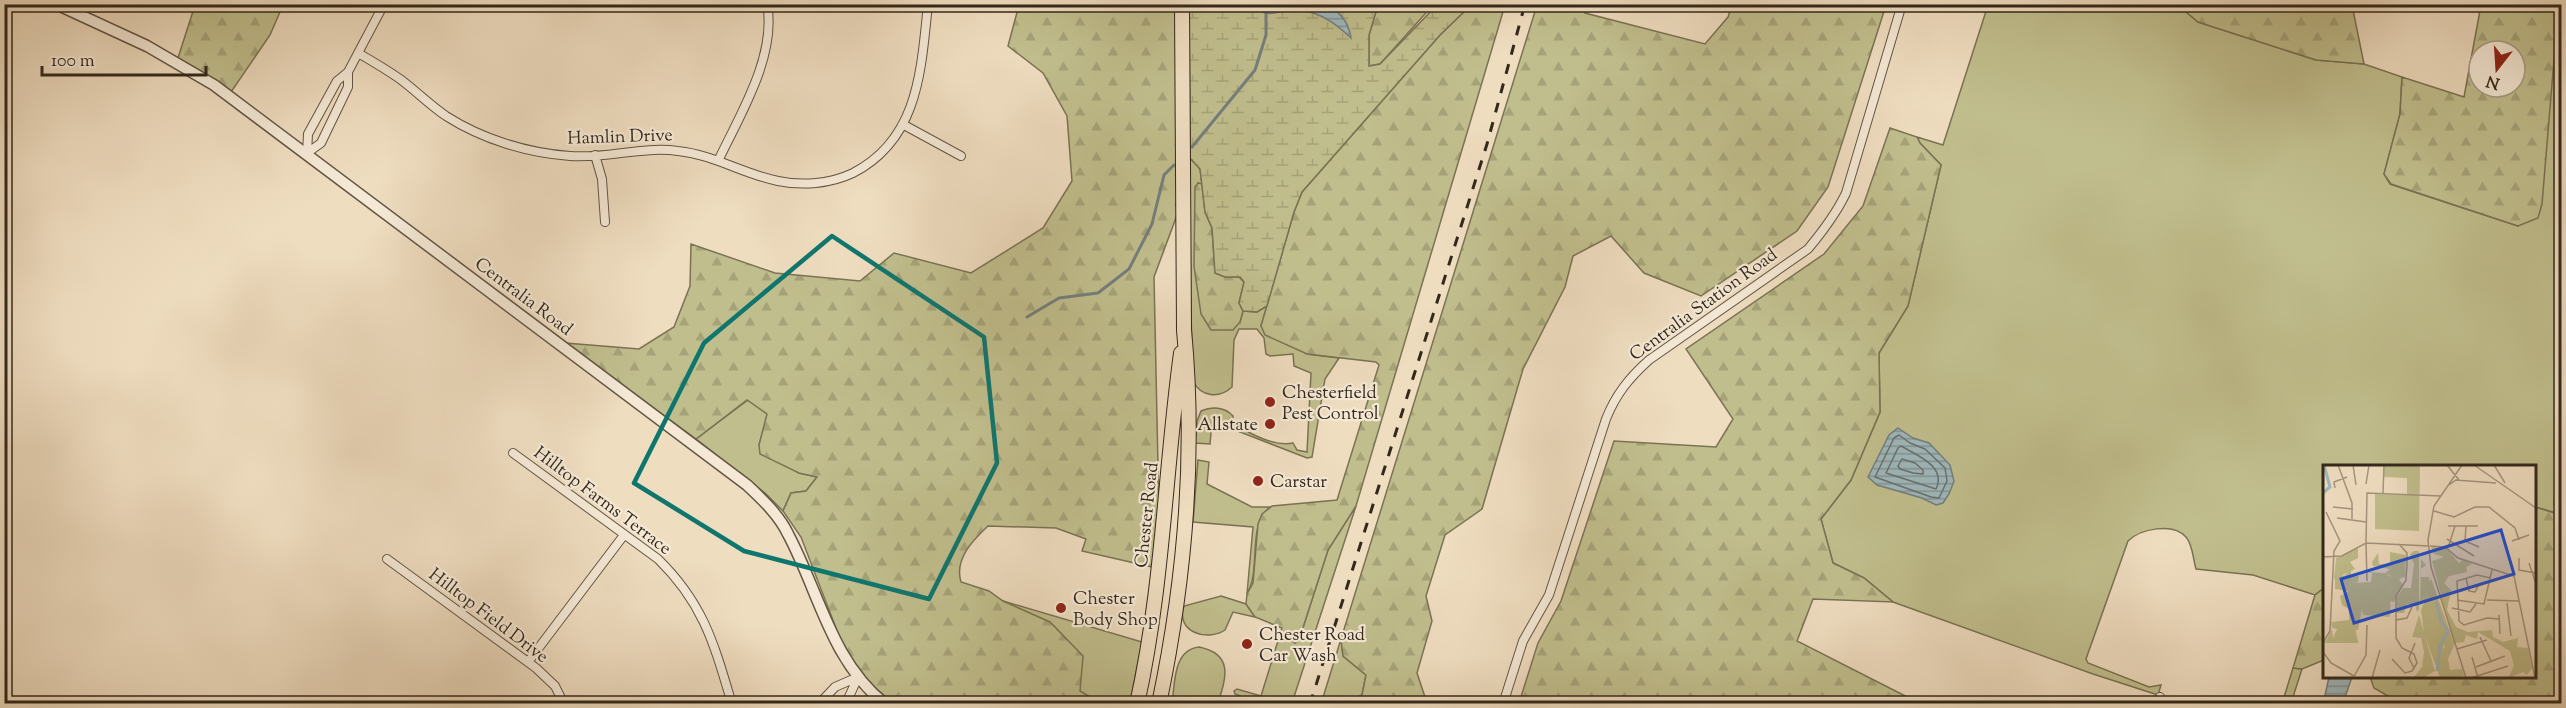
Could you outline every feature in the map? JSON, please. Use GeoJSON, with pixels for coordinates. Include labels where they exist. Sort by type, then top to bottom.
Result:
{"type":"FeatureCollection","features":[{"type":"Feature","properties":{"kind":"main road","name":"Chester Road"},"geometry":{"type":"LineString","coordinates":[[1159,704],[1176,607],[1189,478],[1189,379],[1184,330],[1182,4]]}},
{"type":"Feature","properties":{"kind":"main road","name":"Chester Road"},"geometry":{"type":"LineString","coordinates":[[1137,704],[1154,611],[1184,330]]}},
{"type":"Feature","properties":{"kind":"street","name":"Centralia Road"},"geometry":{"type":"LineString","coordinates":[[56,4],[114,29],[177,62],[214,85],[680,433],[760,497],[788,532],[830,633],[858,676],[885,704]]}},
{"type":"Feature","properties":{"kind":"street"},"geometry":{"type":"LineString","coordinates":[[307,153],[308,134],[337,81],[348,72],[384,4]]}},
{"type":"Feature","properties":{"kind":"street"},"geometry":{"type":"LineString","coordinates":[[719,159],[744,106],[767,45],[768,4]]}},
{"type":"Feature","properties":{"kind":"street","name":"Hamlin Drive"},"geometry":{"type":"LineString","coordinates":[[358,53],[400,80],[448,117],[490,138],[544,153],[571,156],[675,150],[719,159],[778,181],[806,183],[830,181],[847,176],[877,158],[890,146],[904,125],[917,87],[928,4]]}},
{"type":"Feature","properties":{"kind":"street","name":"Centralia Station Road"},"geometry":{"type":"LineString","coordinates":[[1503,704],[1523,641],[1549,595],[1615,396],[1631,376],[1649,360],[1808,249],[1823,231],[1846,193],[1902,4]]}},
{"type":"Feature","properties":{"kind":"street"},"geometry":{"type":"LineString","coordinates":[[307,153],[321,143],[348,87],[348,72]]}},
{"type":"Feature","properties":{"kind":"street"},"geometry":{"type":"LineString","coordinates":[[904,125],[961,156]]}},
{"type":"Feature","properties":{"kind":"street"},"geometry":{"type":"LineString","coordinates":[[595,155],[602,179],[605,222]]}},
{"type":"Feature","properties":{"kind":"street","name":"Hilltop Farms Terrace"},"geometry":{"type":"LineString","coordinates":[[513,453],[658,559],[675,576],[690,596],[713,639],[732,704]]}},
{"type":"Feature","properties":{"kind":"street"},"geometry":{"type":"LineString","coordinates":[[528,662],[624,535]]}},
{"type":"Feature","properties":{"kind":"street","name":"Hilltop Field Drive"},"geometry":{"type":"LineString","coordinates":[[387,560],[528,662],[555,686],[564,704]]}},
{"type":"Feature","properties":{"kind":"street"},"geometry":{"type":"LineString","coordinates":[[819,704],[835,687],[858,676]]}},
{"type":"Feature","properties":{"kind":"street"},"geometry":{"type":"LineString","coordinates":[[844,704],[858,676]]}},
{"type":"Feature","properties":{"kind":"highlighted area"},"geometry":{"type":"Polygon","coordinates":[[[832,236],[984,337],[997,463],[929,599],[744,551],[634,483],[704,343],[832,236]]]}},
{"type":"Feature","properties":{"kind":"green space"},"geometry":{"type":"Polygon","coordinates":[[[195,5],[283,5],[270,35],[229,95],[177,61],[195,5]]]}},
{"type":"Feature","properties":{"kind":"green space"},"geometry":{"type":"Polygon","coordinates":[[[1019,5],[1178,5],[1177,215],[1154,277],[1159,513],[1152,567],[1082,551],[1086,539],[1056,528],[988,526],[966,551],[960,566],[961,582],[989,591],[1003,601],[1050,622],[1083,656],[1080,691],[1100,703],[893,703],[867,681],[844,649],[801,537],[783,511],[791,493],[806,491],[817,477],[799,473],[760,454],[759,445],[767,414],[747,400],[696,439],[565,343],[639,349],[674,327],[690,286],[691,244],[775,273],[860,281],[894,253],[971,273],[1043,228],[1072,181],[1067,116],[1043,73],[1008,46],[1019,5]]]}},
{"type":"Feature","properties":{"kind":"green space"},"geometry":{"type":"Polygon","coordinates":[[[1189,5],[1378,5],[1369,35],[1369,66],[1380,64],[1437,5],[1471,5],[1440,35],[1302,192],[1267,306],[1257,312],[1243,311],[1239,303],[1244,282],[1240,277],[1225,277],[1215,273],[1212,228],[1205,212],[1200,169],[1190,158],[1189,5]]]}},
{"type":"Feature","properties":{"kind":"green space"},"geometry":{"type":"Polygon","coordinates":[[[1378,5],[1433,5],[1380,64],[1369,66],[1369,35],[1378,5]]]}},
{"type":"Feature","properties":{"kind":"green space"},"geometry":{"type":"Polygon","coordinates":[[[1471,5],[1505,5],[1356,506],[1328,550],[1299,640],[1295,643],[1281,631],[1282,628],[1255,617],[1246,604],[1247,594],[1253,583],[1258,524],[1262,514],[1272,506],[1337,500],[1379,365],[1376,362],[1307,354],[1265,335],[1261,326],[1302,192],[1440,35],[1471,5]]]}},
{"type":"Feature","properties":{"kind":"green space"},"geometry":{"type":"Polygon","coordinates":[[[1537,5],[1582,5],[1585,13],[1705,44],[1728,17],[1732,5],[1886,5],[1828,187],[1797,231],[1701,296],[1644,273],[1611,236],[1573,256],[1565,287],[1523,369],[1482,509],[1445,535],[1426,596],[1432,621],[1417,673],[1427,703],[1344,703],[1362,695],[1366,675],[1343,656],[1341,639],[1537,5]]]}},
{"type":"Feature","properties":{"kind":"green space"},"geometry":{"type":"Polygon","coordinates":[[[1988,5],[2178,5],[2198,22],[2316,60],[2364,64],[2402,77],[2400,114],[2384,174],[2390,184],[2518,226],[2561,17],[2562,488],[2557,492],[2554,504],[2560,514],[2536,507],[2536,465],[2323,465],[2323,589],[2315,595],[2253,575],[2196,569],[2190,544],[2180,532],[2157,529],[2140,533],[2128,541],[2086,659],[2088,663],[2149,687],[2161,685],[2158,695],[1893,602],[1864,578],[1833,563],[1821,519],[1851,480],[1880,412],[1879,353],[1908,306],[1941,165],[1917,137],[1943,145],[1988,5]]]}},
{"type":"Feature","properties":{"kind":"green space"},"geometry":{"type":"Polygon","coordinates":[[[2178,5],[2352,5],[2364,64],[2316,60],[2198,22],[2178,5]]]}},
{"type":"Feature","properties":{"kind":"green space"},"geometry":{"type":"Polygon","coordinates":[[[2481,5],[2561,5],[2561,17],[2556,36],[2542,204],[2538,218],[2518,226],[2391,184],[2384,174],[2400,114],[2402,77],[2464,97],[2467,81],[2467,99],[2527,99],[2527,39],[2475,39],[2481,5]]]}},
{"type":"Feature","properties":{"kind":"green space"},"geometry":{"type":"Polygon","coordinates":[[[1890,128],[1917,137],[1941,165],[1908,306],[1879,353],[1880,412],[1851,480],[1821,519],[1833,563],[1864,578],[1893,602],[1813,599],[1797,641],[1919,703],[1833,703],[1811,698],[1785,701],[1784,704],[1519,703],[1538,643],[1561,601],[1614,441],[1716,447],[1733,419],[1686,349],[1824,254],[1863,206],[1890,128]]]}},
{"type":"Feature","properties":{"kind":"green space"},"geometry":{"type":"Polygon","coordinates":[[[1190,158],[1200,169],[1202,184],[1198,183],[1240,322],[1243,311],[1257,312],[1267,306],[1261,326],[1307,354],[1339,358],[1325,379],[1312,457],[1307,458],[1212,421],[1210,444],[1195,443],[1197,421],[1201,411],[1218,408],[1233,416],[1233,424],[1254,435],[1278,443],[1293,443],[1297,450],[1307,452],[1311,373],[1294,366],[1293,354],[1270,356],[1266,354],[1264,338],[1257,329],[1239,329],[1234,340],[1232,387],[1216,395],[1205,393],[1193,381],[1190,158]]]}},
{"type":"Feature","properties":{"kind":"green space"},"geometry":{"type":"Polygon","coordinates":[[[1198,183],[1202,184],[1205,212],[1212,228],[1215,273],[1225,277],[1239,277],[1244,282],[1239,303],[1243,311],[1240,322],[1233,330],[1211,330],[1201,314],[1194,266],[1195,187],[1198,183]]]}},
{"type":"Feature","properties":{"kind":"green space"},"geometry":{"type":"Polygon","coordinates":[[[748,400],[768,414],[759,445],[799,473],[817,477],[806,491],[791,493],[783,511],[765,493],[696,439],[748,400]]]}},
{"type":"Feature","properties":{"kind":"green space"},"geometry":{"type":"Polygon","coordinates":[[[1198,460],[1209,462],[1207,484],[1252,507],[1270,507],[1258,525],[1254,572],[1247,594],[1253,527],[1193,522],[1198,460]]]}},
{"type":"Feature","properties":{"kind":"green space"},"geometry":{"type":"Polygon","coordinates":[[[1356,506],[1292,703],[1258,703],[1235,694],[1234,691],[1237,689],[1261,696],[1281,631],[1295,643],[1299,640],[1328,550],[1356,506]]]}},
{"type":"Feature","properties":{"kind":"green space"},"geometry":{"type":"Polygon","coordinates":[[[2536,507],[2561,515],[2561,703],[2400,703],[2374,688],[2370,678],[2536,678],[2536,507]]]}},
{"type":"Feature","properties":{"kind":"green space"},"geometry":{"type":"Polygon","coordinates":[[[2323,589],[2323,660],[2302,669],[2293,668],[2315,595],[2323,589]]]}},
{"type":"Feature","properties":{"kind":"green space"},"geometry":{"type":"Polygon","coordinates":[[[1221,596],[1246,604],[1255,617],[1233,612],[1225,630],[1210,635],[1202,635],[1188,628],[1182,615],[1184,606],[1221,596]]]}},
{"type":"Feature","properties":{"kind":"green space"},"geometry":{"type":"Polygon","coordinates":[[[1003,601],[1142,642],[1130,703],[1100,703],[1079,691],[1003,601]]]}},
{"type":"Feature","properties":{"kind":"green space"},"geometry":{"type":"Polygon","coordinates":[[[1341,639],[1343,656],[1366,675],[1362,695],[1344,703],[1321,704],[1341,639]]]}},
{"type":"Feature","properties":{"kind":"green space"},"geometry":{"type":"Polygon","coordinates":[[[1199,647],[1210,650],[1223,661],[1225,676],[1218,703],[1172,703],[1175,677],[1180,661],[1190,649],[1199,647]]]}},
{"type":"Feature","properties":{"kind":"green space"},"geometry":{"type":"Polygon","coordinates":[[[2293,668],[2302,669],[2291,703],[2282,704],[2293,668]]]}},
{"type":"Feature","properties":{"kind":"water"},"geometry":{"type":"Polygon","coordinates":[[[1256,5],[1331,5],[1345,21],[1351,38],[1322,16],[1290,10],[1271,14],[1263,12],[1256,5]]]}},
{"type":"Feature","properties":{"kind":"water"},"geometry":{"type":"Polygon","coordinates":[[[1898,428],[1913,438],[1929,443],[1950,465],[1954,481],[1943,503],[1936,505],[1922,498],[1877,485],[1868,477],[1889,435],[1898,428]]]}},
{"type":"Feature","properties":{"kind":"water"},"geometry":{"type":"Polygon","coordinates":[[[2329,678],[2352,678],[2343,703],[2329,703],[2324,700],[2329,678]]]}},
{"type":"Feature","properties":{"kind":"waterway"},"geometry":{"type":"LineString","coordinates":[[1192,147],[1255,70],[1266,35],[1266,13]]}},
{"type":"Feature","properties":{"kind":"waterway"},"geometry":{"type":"LineString","coordinates":[[1027,317],[1059,298],[1098,293],[1129,269],[1152,224],[1164,175],[1174,165]]}},
{"type":"Feature","properties":{"kind":"railway"},"geometry":{"type":"LineString","coordinates":[[1310,704],[1487,144],[1525,4]]}},
{"type":"Feature","properties":{"kind":"place","name":"Chesterfield Pest Control"},"geometry":{"type":"Point","coordinates":[1270,402]}},
{"type":"Feature","properties":{"kind":"place","name":"Allstate"},"geometry":{"type":"Point","coordinates":[1270,424]}},
{"type":"Feature","properties":{"kind":"place","name":"Carstar"},"geometry":{"type":"Point","coordinates":[1258,481]}},
{"type":"Feature","properties":{"kind":"place","name":"Chester Body Shop"},"geometry":{"type":"Point","coordinates":[1061,608]}},
{"type":"Feature","properties":{"kind":"place","name":"Chester Road Car Wash"},"geometry":{"type":"Point","coordinates":[1247,644]}}]}
